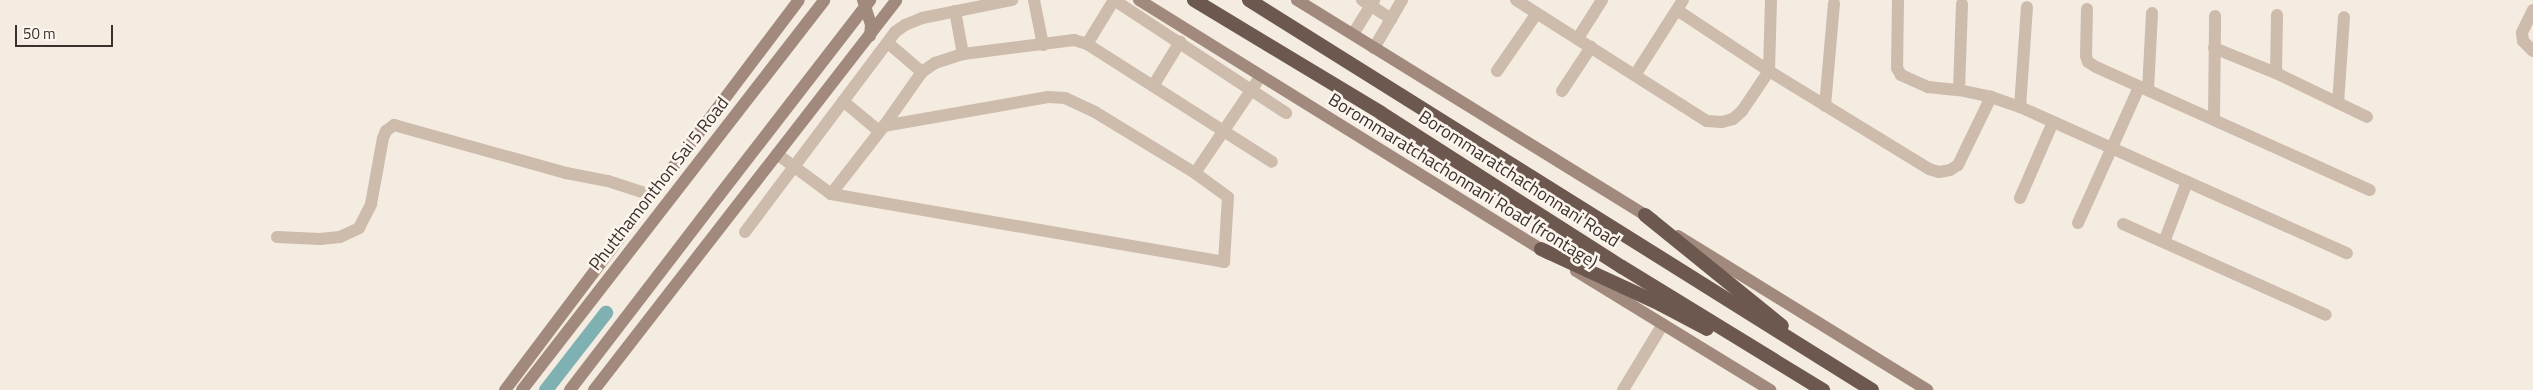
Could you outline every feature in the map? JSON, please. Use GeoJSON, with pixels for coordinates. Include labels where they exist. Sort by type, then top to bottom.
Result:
{"type":"FeatureCollection","features":[{"type":"Feature","properties":{"kind":"highway","name":"Borommaratchachonnani Road"},"geometry":{"type":"LineString","coordinates":[[1194,0],[1381,113],[1622,267],[1823,390]]}},
{"type":"Feature","properties":{"kind":"highway","name":"Borommaratchachonnani Road"},"geometry":{"type":"LineString","coordinates":[[1248,0],[1872,390]]}},
{"type":"Feature","properties":{"kind":"highway"},"geometry":{"type":"LineString","coordinates":[[1645,215],[1835,367]]}},
{"type":"Feature","properties":{"kind":"highway"},"geometry":{"type":"LineString","coordinates":[[1541,249],[1660,304],[1823,390]]}},
{"type":"Feature","properties":{"kind":"main road"},"geometry":{"type":"LineString","coordinates":[[505,390],[799,0]]}},
{"type":"Feature","properties":{"kind":"main road","name":"Phutthamonthon Sai 5 Road"},"geometry":{"type":"LineString","coordinates":[[522,390],[824,0]]}},
{"type":"Feature","properties":{"kind":"main road"},"geometry":{"type":"LineString","coordinates":[[863,0],[871,25],[870,36]]}},
{"type":"Feature","properties":{"kind":"main road"},"geometry":{"type":"LineString","coordinates":[[570,390],[870,0]]}},
{"type":"Feature","properties":{"kind":"main road"},"geometry":{"type":"LineString","coordinates":[[594,390],[896,0]]}},
{"type":"Feature","properties":{"kind":"main road","name":"Borommaratchachonnani Road (frontage)"},"geometry":{"type":"LineString","coordinates":[[1139,0],[1770,390]]}},
{"type":"Feature","properties":{"kind":"main road"},"geometry":{"type":"LineString","coordinates":[[1298,0],[1927,390]]}},
{"type":"Feature","properties":{"kind":"street"},"geometry":{"type":"LineString","coordinates":[[745,232],[895,32],[922,18],[1012,0]]}},
{"type":"Feature","properties":{"kind":"street"},"geometry":{"type":"LineString","coordinates":[[1034,0],[1042,45]]}},
{"type":"Feature","properties":{"kind":"street"},"geometry":{"type":"LineString","coordinates":[[1087,44],[1114,0],[1286,113]]}},
{"type":"Feature","properties":{"kind":"street"},"geometry":{"type":"LineString","coordinates":[[1374,48],[1402,0]]}},
{"type":"Feature","properties":{"kind":"street"},"geometry":{"type":"LineString","coordinates":[[1578,38],[1602,0]]}},
{"type":"Feature","properties":{"kind":"street"},"geometry":{"type":"LineString","coordinates":[[1521,1],[1707,121],[1722,122],[1733,119],[1742,111],[1769,71],[1771,0]]}},
{"type":"Feature","properties":{"kind":"street"},"geometry":{"type":"LineString","coordinates":[[1898,0],[1897,68],[1901,75],[1928,87],[1959,90],[1991,97],[2020,107],[2347,254]]}},
{"type":"Feature","properties":{"kind":"street"},"geometry":{"type":"LineString","coordinates":[[1353,34],[1369,2],[1391,18]]}},
{"type":"Feature","properties":{"kind":"street"},"geometry":{"type":"LineString","coordinates":[[1824,106],[1829,79],[1834,3]]}},
{"type":"Feature","properties":{"kind":"street"},"geometry":{"type":"LineString","coordinates":[[1959,90],[1962,4]]}},
{"type":"Feature","properties":{"kind":"street"},"geometry":{"type":"LineString","coordinates":[[1635,75],[1680,5],[1769,71],[1929,169],[1939,172],[1950,170],[1958,165],[1991,97]]}},
{"type":"Feature","properties":{"kind":"street"},"geometry":{"type":"LineString","coordinates":[[2020,107],[2026,7]]}},
{"type":"Feature","properties":{"kind":"street"},"geometry":{"type":"LineString","coordinates":[[2087,9],[2084,48],[2088,62],[2370,190]]}},
{"type":"Feature","properties":{"kind":"street"},"geometry":{"type":"LineString","coordinates":[[2533,10],[2522,33],[2523,41],[2533,50]]}},
{"type":"Feature","properties":{"kind":"street"},"geometry":{"type":"LineString","coordinates":[[955,11],[963,54]]}},
{"type":"Feature","properties":{"kind":"street"},"geometry":{"type":"LineString","coordinates":[[1498,71],[1537,13]]}},
{"type":"Feature","properties":{"kind":"street"},"geometry":{"type":"LineString","coordinates":[[2078,223],[2112,149],[2144,89],[2152,13]]}},
{"type":"Feature","properties":{"kind":"street"},"geometry":{"type":"LineString","coordinates":[[2276,73],[2277,15]]}},
{"type":"Feature","properties":{"kind":"street"},"geometry":{"type":"LineString","coordinates":[[2214,119],[2215,16]]}},
{"type":"Feature","properties":{"kind":"street"},"geometry":{"type":"LineString","coordinates":[[2338,103],[2344,17]]}},
{"type":"Feature","properties":{"kind":"street"},"geometry":{"type":"LineString","coordinates":[[831,194],[922,72],[935,62],[963,54],[1074,40],[1087,44],[1226,130],[1272,162]]}},
{"type":"Feature","properties":{"kind":"street"},"geometry":{"type":"LineString","coordinates":[[888,42],[922,72]]}},
{"type":"Feature","properties":{"kind":"street"},"geometry":{"type":"LineString","coordinates":[[1153,86],[1180,42]]}},
{"type":"Feature","properties":{"kind":"street"},"geometry":{"type":"LineString","coordinates":[[1562,91],[1591,47]]}},
{"type":"Feature","properties":{"kind":"street"},"geometry":{"type":"LineString","coordinates":[[2214,48],[2276,73],[2367,117]]}},
{"type":"Feature","properties":{"kind":"street"},"geometry":{"type":"LineString","coordinates":[[1195,173],[1261,76]]}},
{"type":"Feature","properties":{"kind":"street"},"geometry":{"type":"LineString","coordinates":[[777,154],[831,194],[1224,262],[1228,197],[1195,173],[1095,112],[1065,98],[1048,97],[882,128],[843,101]]}},
{"type":"Feature","properties":{"kind":"street"},"geometry":{"type":"LineString","coordinates":[[2020,198],[2053,122]]}},
{"type":"Feature","properties":{"kind":"street"},"geometry":{"type":"LineString","coordinates":[[277,237],[320,239],[340,237],[359,228],[371,204],[383,138],[386,131],[394,125],[566,173],[608,181],[651,195]]}},
{"type":"Feature","properties":{"kind":"street"},"geometry":{"type":"LineString","coordinates":[[2164,242],[2187,182]]}},
{"type":"Feature","properties":{"kind":"street"},"geometry":{"type":"LineString","coordinates":[[2123,224],[2326,315]]}},
{"type":"Feature","properties":{"kind":"street"},"geometry":{"type":"LineString","coordinates":[[1623,390],[1663,324]]}},
{"type":"Feature","properties":{"kind":"waterway"},"geometry":{"type":"LineString","coordinates":[[546,390],[606,313]]}}]}
